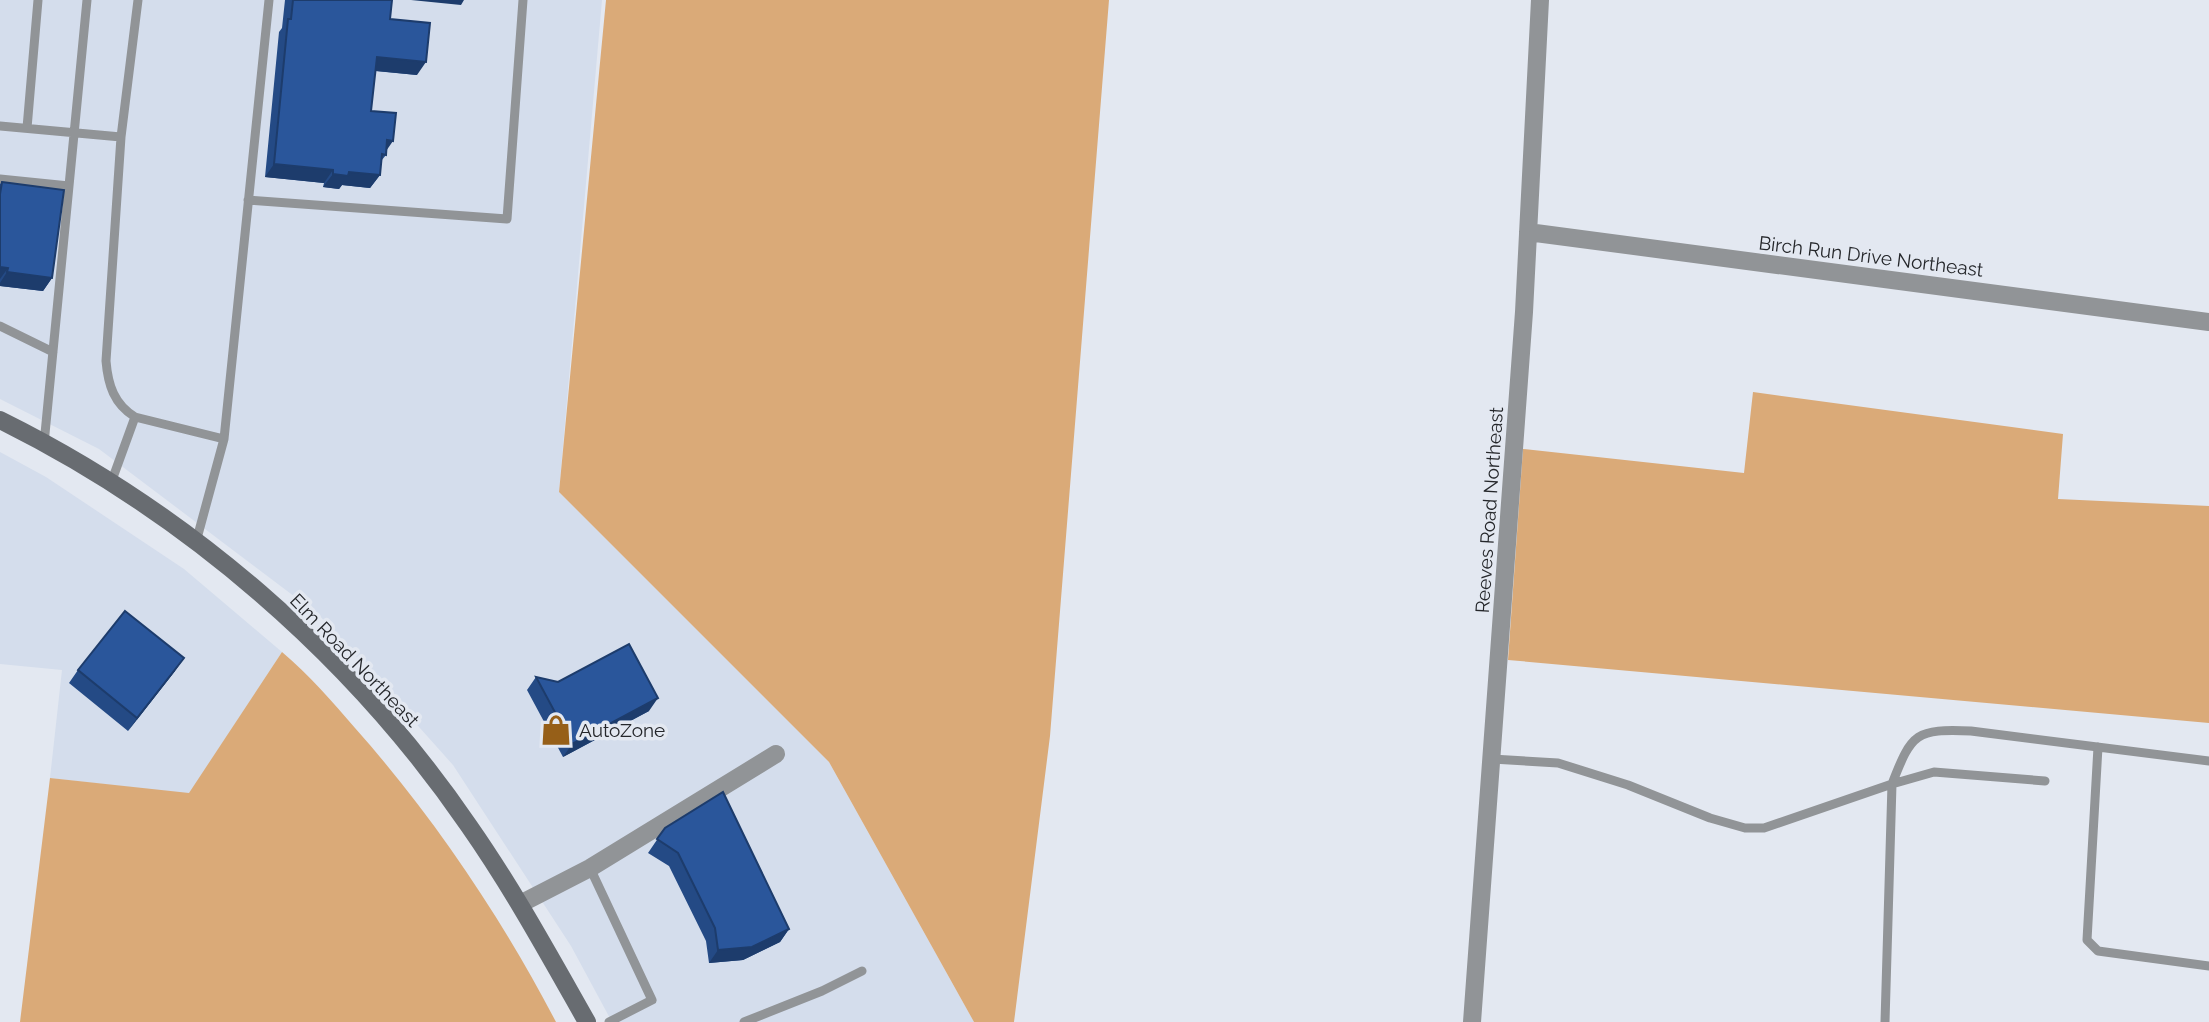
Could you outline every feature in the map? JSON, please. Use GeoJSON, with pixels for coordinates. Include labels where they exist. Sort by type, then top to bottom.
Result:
{"type":"FeatureCollection","features":[{"type":"Feature","properties":{"kind":"main road","name":"Elm Road Northeast"},"geometry":{"type":"LineString","coordinates":[[0,420],[110,483],[196,542],[306,636],[392,726],[468,824],[520,904],[586,1022]]}},
{"type":"Feature","properties":{"kind":"street","name":"Reeves Road Northeast"},"geometry":{"type":"LineString","coordinates":[[1472,1022],[1516,440],[1540,0]]}},
{"type":"Feature","properties":{"kind":"street","name":"Birch Run Drive Northeast"},"geometry":{"type":"LineString","coordinates":[[1528,232],[2209,322]]}},
{"type":"Feature","properties":{"kind":"street"},"geometry":{"type":"LineString","coordinates":[[520,904],[590,868],[776,754]]}},
{"type":"Feature","properties":{"kind":"lane"},"geometry":{"type":"LineString","coordinates":[[27,128],[38,0]]}},
{"type":"Feature","properties":{"kind":"lane"},"geometry":{"type":"LineString","coordinates":[[44,444],[87,0]]}},
{"type":"Feature","properties":{"kind":"lane"},"geometry":{"type":"LineString","coordinates":[[138,0],[121,137],[106,361],[108,379],[113,395],[125,410],[135,417],[224,439]]}},
{"type":"Feature","properties":{"kind":"lane"},"geometry":{"type":"LineString","coordinates":[[196,542],[224,439],[269,0]]}},
{"type":"Feature","properties":{"kind":"lane"},"geometry":{"type":"LineString","coordinates":[[248,200],[507,219],[523,0]]}},
{"type":"Feature","properties":{"kind":"lane"},"geometry":{"type":"LineString","coordinates":[[0,126],[121,137]]}},
{"type":"Feature","properties":{"kind":"lane"},"geometry":{"type":"LineString","coordinates":[[0,178],[69,186]]}},
{"type":"Feature","properties":{"kind":"lane"},"geometry":{"type":"LineString","coordinates":[[0,326],[53,352]]}},
{"type":"Feature","properties":{"kind":"lane"},"geometry":{"type":"LineString","coordinates":[[110,483],[135,417]]}},
{"type":"Feature","properties":{"kind":"lane"},"geometry":{"type":"LineString","coordinates":[[1885,1022],[1892,784],[1900,762],[1915,738],[1936,730],[1971,731],[2209,761]]}},
{"type":"Feature","properties":{"kind":"lane"},"geometry":{"type":"LineString","coordinates":[[2098,747],[2087,940],[2098,951],[2209,965]]}},
{"type":"Feature","properties":{"kind":"lane"},"geometry":{"type":"LineString","coordinates":[[1492,759],[1558,763],[1628,785],[1710,818],[1745,828],[1764,828],[1934,772],[2045,781]]}},
{"type":"Feature","properties":{"kind":"lane"},"geometry":{"type":"LineString","coordinates":[[590,868],[652,1000],[609,1022]]}},
{"type":"Feature","properties":{"kind":"lane"},"geometry":{"type":"LineString","coordinates":[[744,1022],[822,991],[862,971]]}},
{"type":"Feature","properties":{"kind":"shaded area"},"geometry":{"type":"Polygon","coordinates":[[[0,0],[602,0],[559,492],[829,762],[974,1022],[612,1022],[571,946],[453,765],[319,615],[99,449],[0,399],[0,0]]]}},
{"type":"Feature","properties":{"kind":"shaded area"},"geometry":{"type":"Polygon","coordinates":[[[606,0],[1109,0],[1050,736],[1014,1022],[974,1022],[829,762],[559,492],[606,0]]]}},
{"type":"Feature","properties":{"kind":"shaded area"},"geometry":{"type":"Polygon","coordinates":[[[1753,392],[2063,434],[2058,499],[2209,506],[2209,723],[1508,660],[1523,449],[1744,473],[1753,392]]]}},
{"type":"Feature","properties":{"kind":"shaded area"},"geometry":{"type":"Polygon","coordinates":[[[0,452],[46,477],[184,569],[282,652],[189,794],[50,778],[62,670],[0,664],[0,452]]]}},
{"type":"Feature","properties":{"kind":"shaded area"},"geometry":{"type":"Polygon","coordinates":[[[282,652],[346,718],[439,832],[489,906],[556,1022],[20,1022],[50,778],[189,793],[282,652]]]}},
{"type":"Feature","properties":{"kind":"building"},"geometry":{"type":"Polygon","coordinates":[[[293,0],[392,0],[390,19],[430,23],[426,62],[377,57],[371,111],[396,113],[393,141],[387,140],[386,155],[382,154],[380,175],[349,172],[348,176],[333,174],[333,170],[274,164],[288,19],[291,19],[293,0]]]}},
{"type":"Feature","properties":{"kind":"building"},"geometry":{"type":"Polygon","coordinates":[[[2,182],[64,190],[52,278],[7,272],[8,268],[0,267],[2,182]]]}},
{"type":"Feature","properties":{"kind":"building"},"geometry":{"type":"Polygon","coordinates":[[[125,611],[184,658],[137,718],[78,670],[125,611]]]}},
{"type":"Feature","properties":{"kind":"building"},"geometry":{"type":"Polygon","coordinates":[[[629,644],[658,698],[572,744],[536,677],[558,682],[629,644]]]}},
{"type":"Feature","properties":{"kind":"building"},"geometry":{"type":"Polygon","coordinates":[[[723,792],[789,929],[752,947],[718,950],[715,928],[678,853],[657,839],[665,828],[723,792]]]}},
{"type":"Feature","properties":{"kind":"place","name":"AutoZone"},"geometry":{"type":"Point","coordinates":[556,730]}}]}
